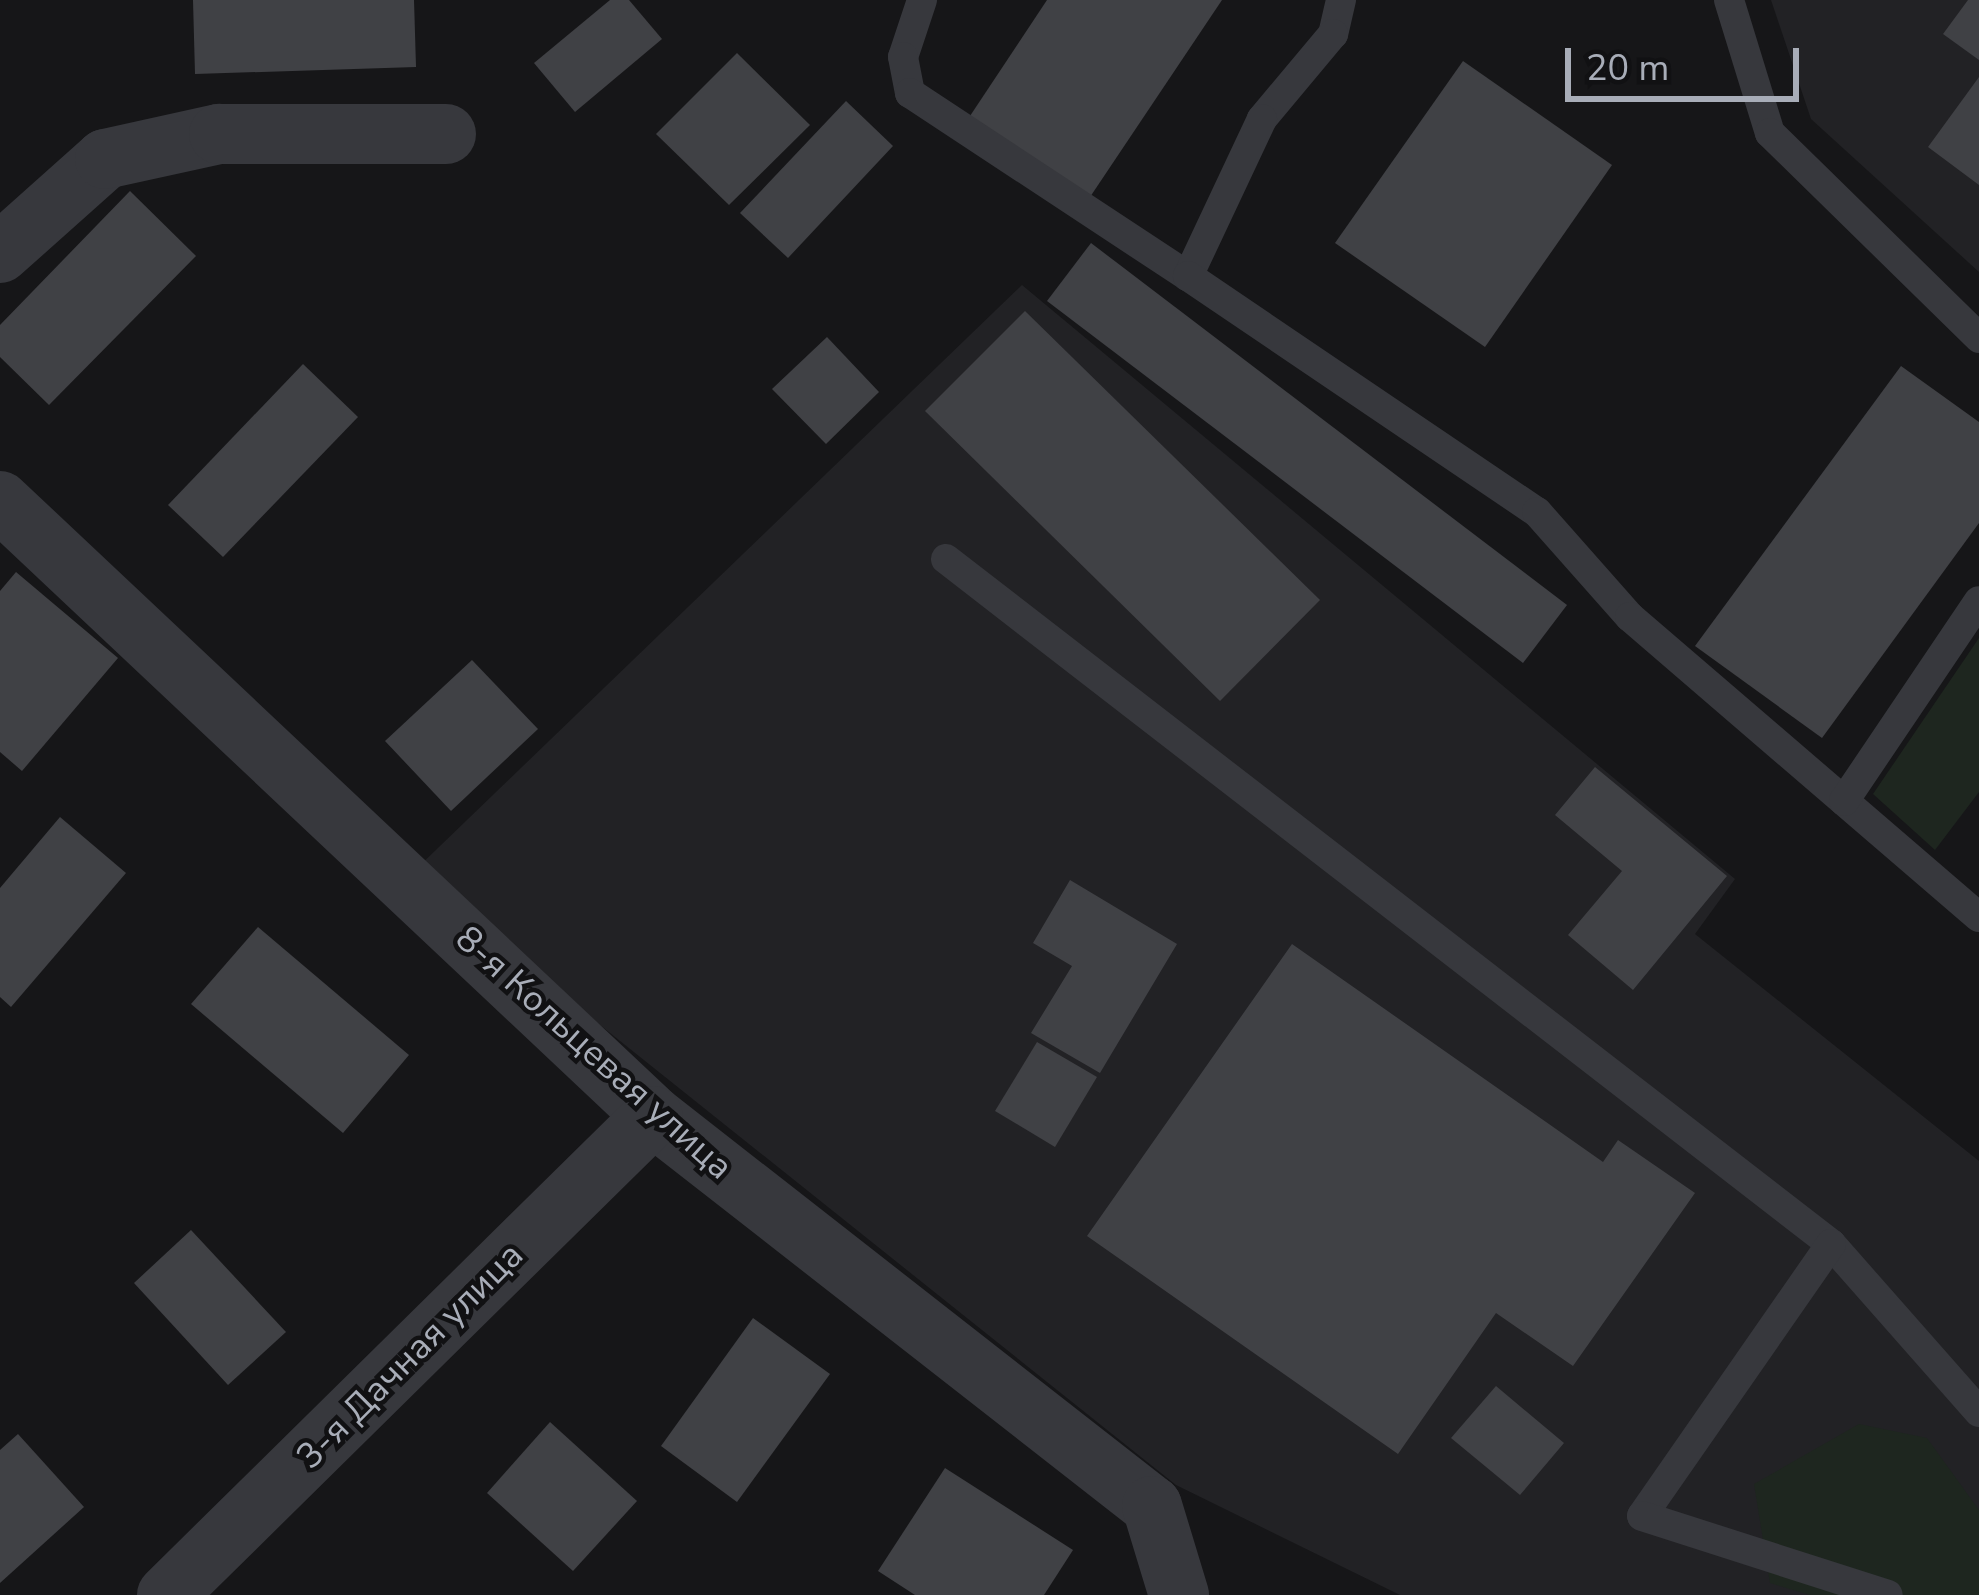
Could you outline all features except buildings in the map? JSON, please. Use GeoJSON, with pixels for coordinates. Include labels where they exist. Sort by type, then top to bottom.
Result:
{"type":"FeatureCollection","features":[{"type":"Feature","properties":{"kind":"street"},"geometry":{"type":"LineString","coordinates":[[0,253],[105,159],[219,134],[446,134]]}},
{"type":"Feature","properties":{"kind":"street","name":"8-я Кольцевая улица"},"geometry":{"type":"LineString","coordinates":[[1,504],[652,1116],[1152,1506],[1179,1595]]}},
{"type":"Feature","properties":{"kind":"street","name":"3-я Дачная улица"},"geometry":{"type":"LineString","coordinates":[[167,1595],[652,1116]]}},
{"type":"Feature","properties":{"kind":"lane"},"geometry":{"type":"LineString","coordinates":[[922,0],[903,57],[910,93],[1538,512],[1630,617],[1979,917]]}},
{"type":"Feature","properties":{"kind":"lane"},"geometry":{"type":"LineString","coordinates":[[1188,276],[1262,119],[1333,34],[1341,0]]}},
{"type":"Feature","properties":{"kind":"lane"},"geometry":{"type":"LineString","coordinates":[[1729,0],[1770,133],[1979,338]]}},
{"type":"Feature","properties":{"kind":"lane"},"geometry":{"type":"LineString","coordinates":[[946,559],[1831,1244],[1979,1412]]}},
{"type":"Feature","properties":{"kind":"lane"},"geometry":{"type":"LineString","coordinates":[[1844,801],[1979,601]]}},
{"type":"Feature","properties":{"kind":"lane"},"geometry":{"type":"LineString","coordinates":[[1831,1244],[1642,1516],[1888,1595]]}},
{"type":"Feature","properties":{"kind":"shaded area"},"geometry":{"type":"Polygon","coordinates":[[[1771,0],[1979,0],[1979,272],[1811,119],[1771,0]]]}},
{"type":"Feature","properties":{"kind":"shaded area"},"geometry":{"type":"Polygon","coordinates":[[[1022,285],[1735,879],[1695,934],[1979,1161],[1979,1595],[1400,1595],[1176,1485],[411,874],[1022,285]]]}},
{"type":"Feature","properties":{"kind":"shaded area"},"geometry":{"type":"Polygon","coordinates":[[[1979,638],[1979,792],[1935,850],[1873,794],[1979,638]]]}},
{"type":"Feature","properties":{"kind":"shaded area"},"geometry":{"type":"Polygon","coordinates":[[[1859,1424],[1927,1438],[1979,1510],[1979,1595],[1810,1595],[1770,1583],[1754,1484],[1859,1424]]]}}]}
